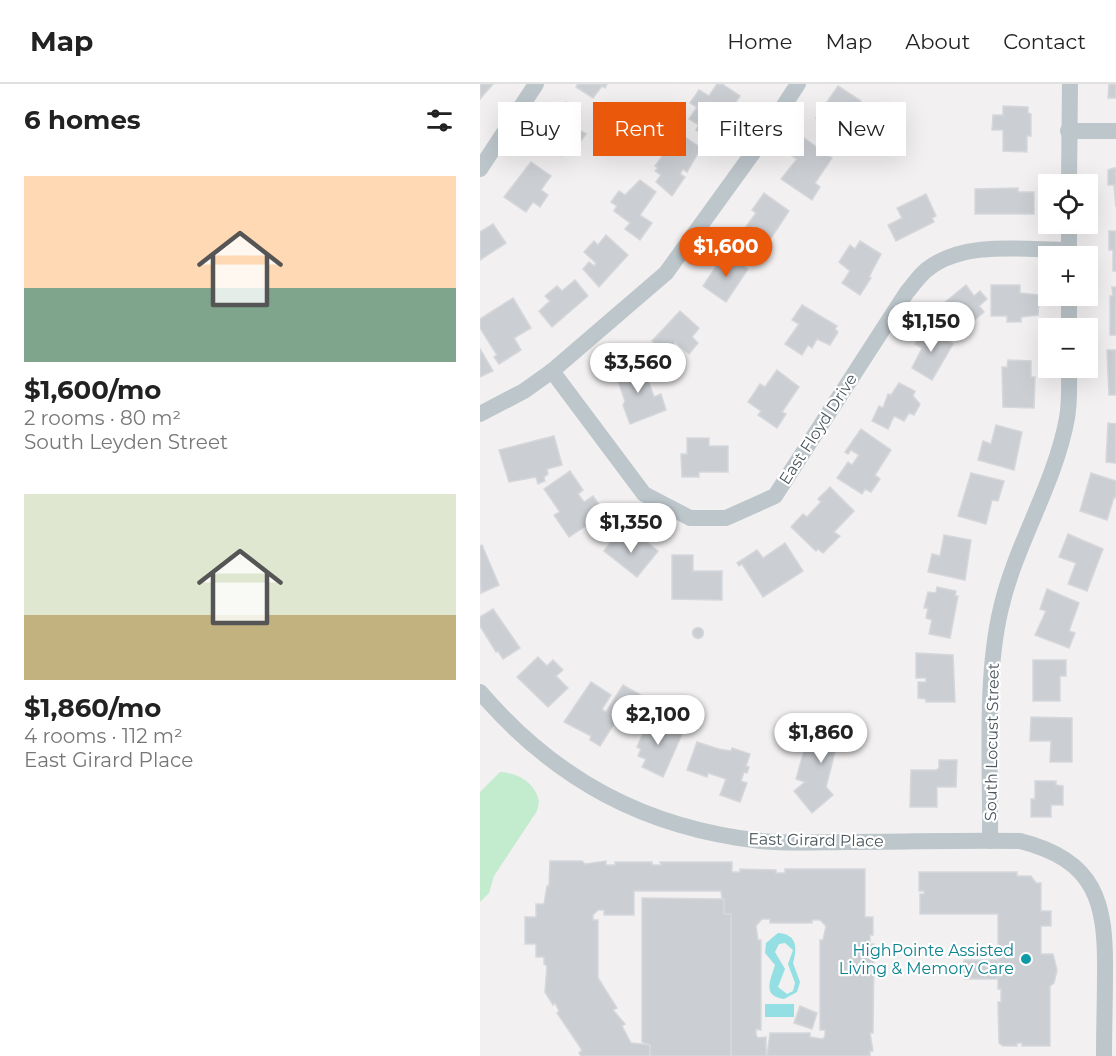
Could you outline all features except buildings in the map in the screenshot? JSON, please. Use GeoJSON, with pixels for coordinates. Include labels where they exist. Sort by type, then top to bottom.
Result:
{"type":"FeatureCollection","features":[{"type":"Feature","properties":{"kind":"street"},"geometry":{"type":"LineString","coordinates":[[480,169],[536,84]]}},
{"type":"Feature","properties":{"kind":"street"},"geometry":{"type":"LineString","coordinates":[[480,414],[524,391],[552,371],[666,273],[755,150],[798,84]]}},
{"type":"Feature","properties":{"kind":"street"},"geometry":{"type":"LineString","coordinates":[[1069,174],[1070,84]]}},
{"type":"Feature","properties":{"kind":"street"},"geometry":{"type":"LineString","coordinates":[[1068,131],[1116,131]]}},
{"type":"Feature","properties":{"kind":"street","name":"East Floyd Drive"},"geometry":{"type":"LineString","coordinates":[[552,371],[644,494],[690,518],[726,518],[775,496],[907,292],[928,268],[953,256],[978,251],[1038,252]]}},
{"type":"Feature","properties":{"kind":"street","name":"South Locust Street"},"geometry":{"type":"LineString","coordinates":[[1069,378],[1068,415],[1063,439],[1013,570],[1000,611],[992,659],[990,841],[1020,842],[1055,852],[1069,861],[1087,880],[1098,900],[1104,926],[1104,1056]]}},
{"type":"Feature","properties":{"kind":"street","name":"East Girard Place"},"geometry":{"type":"LineString","coordinates":[[480,692],[525,740],[580,782],[640,813],[697,830],[737,838],[783,842],[990,841]]}},
{"type":"Feature","properties":{"kind":"green space"},"geometry":{"type":"Polygon","coordinates":[[[500,772],[513,774],[525,780],[534,789],[539,802],[537,811],[494,876],[489,893],[480,902],[480,792],[500,772]]]}},
{"type":"Feature","properties":{"kind":"water"},"geometry":{"type":"Polygon","coordinates":[[[778,933],[793,939],[795,953],[793,963],[800,982],[797,992],[784,999],[770,991],[769,986],[775,965],[765,953],[766,943],[778,933]],[[785,943],[779,944],[775,952],[785,969],[778,987],[787,994],[793,991],[795,983],[788,964],[793,950],[785,943]]]}},
{"type":"Feature","properties":{"kind":"water"},"geometry":{"type":"Polygon","coordinates":[[[765,1004],[794,1004],[794,1017],[765,1017],[765,1004]]]}},
{"type":"Feature","properties":{"kind":"place","name":"HighPointe Assisted Living & Memory Care"},"geometry":{"type":"Point","coordinates":[1026,959]}}]}
